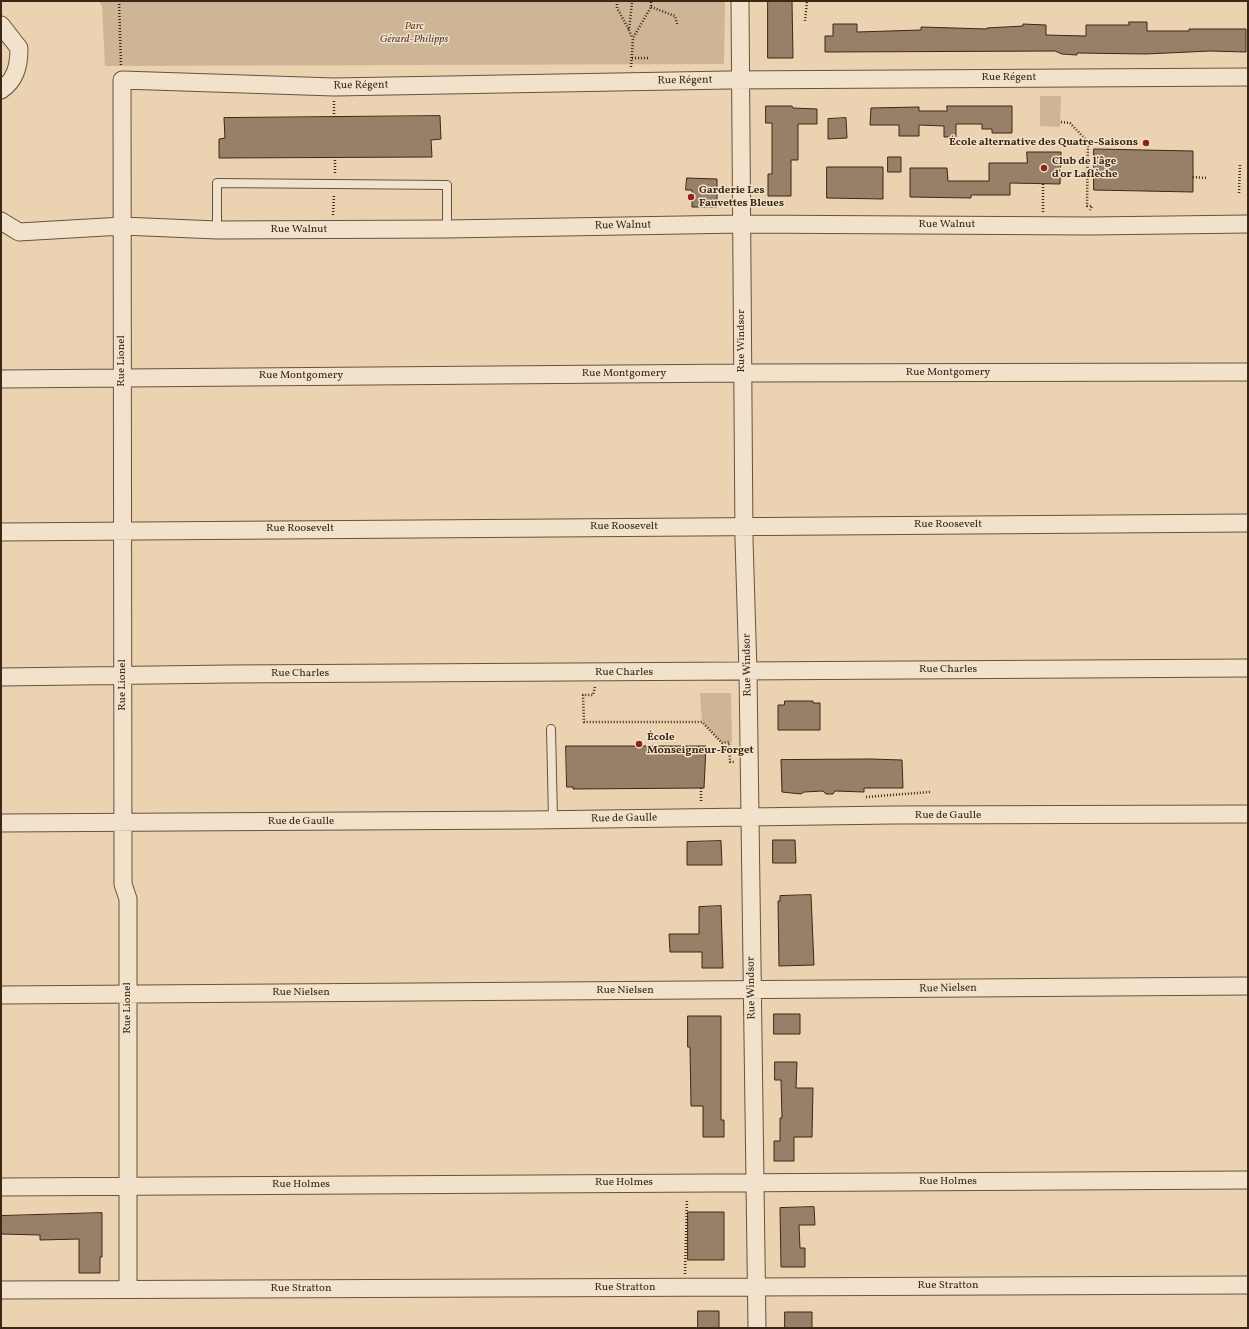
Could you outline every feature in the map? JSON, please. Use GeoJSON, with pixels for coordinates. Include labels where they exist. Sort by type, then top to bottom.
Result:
{"type":"FeatureCollection","features":[{"type":"Feature","properties":{"kind":"street","name":"Rue Windsor"},"geometry":{"type":"LineString","coordinates":[[740,1],[742,373],[756,1183],[756,1328]]}},
{"type":"Feature","properties":{"kind":"street"},"geometry":{"type":"LineString","coordinates":[[1,25],[19,48],[19,66],[10,84],[1,90]]}},
{"type":"Feature","properties":{"kind":"street","name":"Rue Régent"},"geometry":{"type":"LineString","coordinates":[[121,74],[334,87],[740,80],[1248,77]]}},
{"type":"Feature","properties":{"kind":"street","name":"Rue Lionel"},"geometry":{"type":"LineString","coordinates":[[121,74],[123,884],[128,899],[130,1185],[128,1289]]}},
{"type":"Feature","properties":{"kind":"street","name":"Rue Walnut"},"geometry":{"type":"LineString","coordinates":[[1,221],[19,232],[122,226],[217,230],[447,229],[741,224],[1090,226],[1248,224]]}},
{"type":"Feature","properties":{"kind":"street","name":"Rue Montgomery"},"geometry":{"type":"LineString","coordinates":[[1,379],[742,373],[1248,372]]}},
{"type":"Feature","properties":{"kind":"street","name":"Rue Roosevelt"},"geometry":{"type":"LineString","coordinates":[[1,532],[1248,523]]}},
{"type":"Feature","properties":{"kind":"street","name":"Rue Charles"},"geometry":{"type":"LineString","coordinates":[[1,677],[1248,668]]}},
{"type":"Feature","properties":{"kind":"street","name":"Rue de Gaulle"},"geometry":{"type":"LineString","coordinates":[[1,823],[123,821],[197,823],[553,820],[893,815],[1248,814]]}},
{"type":"Feature","properties":{"kind":"street","name":"Rue Nielsen"},"geometry":{"type":"LineString","coordinates":[[1,995],[1248,986]]}},
{"type":"Feature","properties":{"kind":"street","name":"Rue Holmes"},"geometry":{"type":"LineString","coordinates":[[1,1187],[130,1185],[1248,1180]]}},
{"type":"Feature","properties":{"kind":"street","name":"Rue Stratton"},"geometry":{"type":"LineString","coordinates":[[1,1290],[1248,1285]]}},
{"type":"Feature","properties":{"kind":"lane"},"geometry":{"type":"LineString","coordinates":[[217,230],[217,184],[264,183],[447,185],[447,229]]}},
{"type":"Feature","properties":{"kind":"lane"},"geometry":{"type":"LineString","coordinates":[[550,729],[553,820]]}},
{"type":"Feature","properties":{"kind":"path"},"geometry":{"type":"LineString","coordinates":[[119,1],[121,74]]}},
{"type":"Feature","properties":{"kind":"path"},"geometry":{"type":"LineString","coordinates":[[617,1],[617,8],[633,38]]}},
{"type":"Feature","properties":{"kind":"path"},"geometry":{"type":"LineString","coordinates":[[629,82],[633,38],[651,7],[651,1]]}},
{"type":"Feature","properties":{"kind":"path"},"geometry":{"type":"LineString","coordinates":[[805,21],[807,1]]}},
{"type":"Feature","properties":{"kind":"path"},"geometry":{"type":"LineString","coordinates":[[629,30],[632,3]]}},
{"type":"Feature","properties":{"kind":"path"},"geometry":{"type":"LineString","coordinates":[[651,7],[675,16],[677,24]]}},
{"type":"Feature","properties":{"kind":"path"},"geometry":{"type":"LineString","coordinates":[[632,58],[649,58]]}},
{"type":"Feature","properties":{"kind":"path"},"geometry":{"type":"LineString","coordinates":[[334,95],[334,117]]}},
{"type":"Feature","properties":{"kind":"path"},"geometry":{"type":"LineString","coordinates":[[1061,122],[1070,123],[1088,142],[1087,206],[1092,206],[1092,210],[1089,210],[1090,226]]}},
{"type":"Feature","properties":{"kind":"path"},"geometry":{"type":"LineString","coordinates":[[1239,193],[1240,165]]}},
{"type":"Feature","properties":{"kind":"path"},"geometry":{"type":"LineString","coordinates":[[1193,177],[1207,178]]}},
{"type":"Feature","properties":{"kind":"path"},"geometry":{"type":"LineString","coordinates":[[1042,225],[1043,184]]}},
{"type":"Feature","properties":{"kind":"path"},"geometry":{"type":"LineString","coordinates":[[717,188],[729,188]]}},
{"type":"Feature","properties":{"kind":"path"},"geometry":{"type":"LineString","coordinates":[[598,673],[593,695],[583,695],[584,722],[702,722],[722,743],[729,742],[730,762],[735,762]]}},
{"type":"Feature","properties":{"kind":"path"},"geometry":{"type":"LineString","coordinates":[[866,797],[930,792]]}},
{"type":"Feature","properties":{"kind":"path"},"geometry":{"type":"LineString","coordinates":[[685,1287],[687,1194]]}},
{"type":"Feature","properties":{"kind":"green space","name":"Parc Gérard-Philipps"},"geometry":{"type":"Polygon","coordinates":[[[98,1],[725,1],[724,64],[105,66],[102,6],[98,1]]]}},
{"type":"Feature","properties":{"kind":"green space"},"geometry":{"type":"Polygon","coordinates":[[[1040,96],[1061,96],[1060,127],[1040,126],[1040,96]]]}},
{"type":"Feature","properties":{"kind":"green space"},"geometry":{"type":"Polygon","coordinates":[[[700,693],[731,693],[732,742],[722,743],[702,722],[700,693]]]}},
{"type":"Feature","properties":{"kind":"building"},"geometry":{"type":"Polygon","coordinates":[[[768,1],[792,1],[793,58],[768,58],[768,1]]]}},
{"type":"Feature","properties":{"kind":"building"},"geometry":{"type":"Polygon","coordinates":[[[1129,22],[1147,22],[1147,31],[1246,29],[1246,52],[1210,51],[1146,54],[1077,53],[1077,55],[1062,54],[1055,51],[825,52],[825,36],[833,36],[833,24],[857,24],[857,32],[921,30],[921,27],[987,29],[1023,26],[1023,24],[1046,25],[1046,35],[1086,36],[1086,25],[1129,25],[1129,22]]]}},
{"type":"Feature","properties":{"kind":"building"},"geometry":{"type":"Polygon","coordinates":[[[766,106],[792,106],[793,108],[817,109],[817,124],[798,124],[798,160],[791,160],[791,196],[768,196],[768,174],[772,174],[772,123],[766,123],[766,106]]]}},
{"type":"Feature","properties":{"kind":"building"},"geometry":{"type":"Polygon","coordinates":[[[947,106],[1012,106],[1012,133],[992,133],[992,129],[982,129],[982,124],[956,124],[956,137],[944,137],[944,126],[919,125],[919,136],[899,136],[899,125],[870,125],[871,108],[919,107],[919,111],[947,111],[947,106]]]}},
{"type":"Feature","properties":{"kind":"building"},"geometry":{"type":"Polygon","coordinates":[[[440,116],[441,139],[431,140],[432,157],[219,158],[219,139],[225,138],[224,118],[440,116]]]}},
{"type":"Feature","properties":{"kind":"building"},"geometry":{"type":"Polygon","coordinates":[[[846,118],[847,138],[828,139],[828,119],[846,118]]]}},
{"type":"Feature","properties":{"kind":"building"},"geometry":{"type":"Polygon","coordinates":[[[1094,149],[1193,151],[1193,192],[1094,190],[1094,149]]]}},
{"type":"Feature","properties":{"kind":"building"},"geometry":{"type":"Polygon","coordinates":[[[1027,152],[1061,152],[1060,184],[1010,183],[1010,195],[971,195],[971,198],[910,197],[910,168],[947,168],[948,181],[989,181],[989,163],[1027,163],[1027,152]]]}},
{"type":"Feature","properties":{"kind":"building"},"geometry":{"type":"Polygon","coordinates":[[[888,157],[901,157],[901,172],[888,172],[888,157]]]}},
{"type":"Feature","properties":{"kind":"building"},"geometry":{"type":"Polygon","coordinates":[[[827,167],[883,167],[883,199],[827,198],[827,167]]]}},
{"type":"Feature","properties":{"kind":"building","name":"Garderie Les Fauvettes Bleues"},"geometry":{"type":"Polygon","coordinates":[[[687,178],[717,179],[717,207],[692,207],[692,190],[686,190],[687,178]]]}},
{"type":"Feature","properties":{"kind":"building"},"geometry":{"type":"Polygon","coordinates":[[[785,701],[813,701],[813,703],[820,703],[820,730],[778,730],[778,705],[784,705],[785,701]]]}},
{"type":"Feature","properties":{"kind":"building"},"geometry":{"type":"Polygon","coordinates":[[[566,746],[706,746],[704,788],[573,789],[573,787],[567,787],[566,746]]]}},
{"type":"Feature","properties":{"kind":"building"},"geometry":{"type":"Polygon","coordinates":[[[781,760],[902,760],[903,788],[864,788],[864,792],[835,791],[833,794],[826,794],[823,791],[804,792],[801,794],[782,792],[781,760]]]}},
{"type":"Feature","properties":{"kind":"building"},"geometry":{"type":"Polygon","coordinates":[[[773,840],[795,840],[796,863],[773,863],[773,840]]]}},
{"type":"Feature","properties":{"kind":"building"},"geometry":{"type":"Polygon","coordinates":[[[721,841],[722,865],[687,865],[687,842],[721,841]]]}},
{"type":"Feature","properties":{"kind":"building"},"geometry":{"type":"Polygon","coordinates":[[[811,895],[814,965],[779,966],[778,901],[780,901],[780,896],[811,895]]]}},
{"type":"Feature","properties":{"kind":"building"},"geometry":{"type":"Polygon","coordinates":[[[721,906],[723,968],[702,968],[702,952],[670,952],[669,934],[699,934],[699,907],[721,906]]]}},
{"type":"Feature","properties":{"kind":"building"},"geometry":{"type":"Polygon","coordinates":[[[774,1014],[800,1014],[800,1034],[774,1034],[774,1014]]]}},
{"type":"Feature","properties":{"kind":"building"},"geometry":{"type":"Polygon","coordinates":[[[688,1016],[721,1016],[721,1120],[724,1120],[724,1137],[703,1137],[703,1106],[691,1106],[688,1016]]]}},
{"type":"Feature","properties":{"kind":"building"},"geometry":{"type":"Polygon","coordinates":[[[775,1062],[797,1062],[796,1088],[813,1088],[812,1137],[794,1137],[794,1161],[774,1161],[774,1141],[780,1141],[780,1118],[782,1118],[781,1080],[775,1080],[775,1062]]]}},
{"type":"Feature","properties":{"kind":"building"},"geometry":{"type":"Polygon","coordinates":[[[814,1207],[815,1225],[799,1225],[800,1248],[805,1248],[805,1267],[781,1267],[780,1208],[814,1207]]]}},
{"type":"Feature","properties":{"kind":"building"},"geometry":{"type":"Polygon","coordinates":[[[688,1212],[724,1212],[724,1260],[688,1260],[688,1212]]]}},
{"type":"Feature","properties":{"kind":"building"},"geometry":{"type":"Polygon","coordinates":[[[102,1213],[102,1257],[100,1257],[100,1273],[79,1273],[79,1239],[40,1240],[40,1235],[1,1234],[1,1216],[102,1213]]]}},
{"type":"Feature","properties":{"kind":"building"},"geometry":{"type":"Polygon","coordinates":[[[698,1311],[719,1311],[719,1328],[698,1328],[698,1311]]]}},
{"type":"Feature","properties":{"kind":"building"},"geometry":{"type":"Polygon","coordinates":[[[785,1312],[812,1312],[812,1328],[785,1328],[785,1312]]]}},
{"type":"Feature","properties":{"kind":"place","name":"École alternative des Quatre-Saisons"},"geometry":{"type":"Point","coordinates":[1146,143]}},
{"type":"Feature","properties":{"kind":"place","name":"Club de l'âge d'or Laflèche"},"geometry":{"type":"Point","coordinates":[1044,168]}},
{"type":"Feature","properties":{"kind":"place","name":"Garderie Les Fauvettes Bleues"},"geometry":{"type":"Point","coordinates":[691,197]}},
{"type":"Feature","properties":{"kind":"place","name":"École Monseigneur-Forget"},"geometry":{"type":"Point","coordinates":[639,744]}}]}
